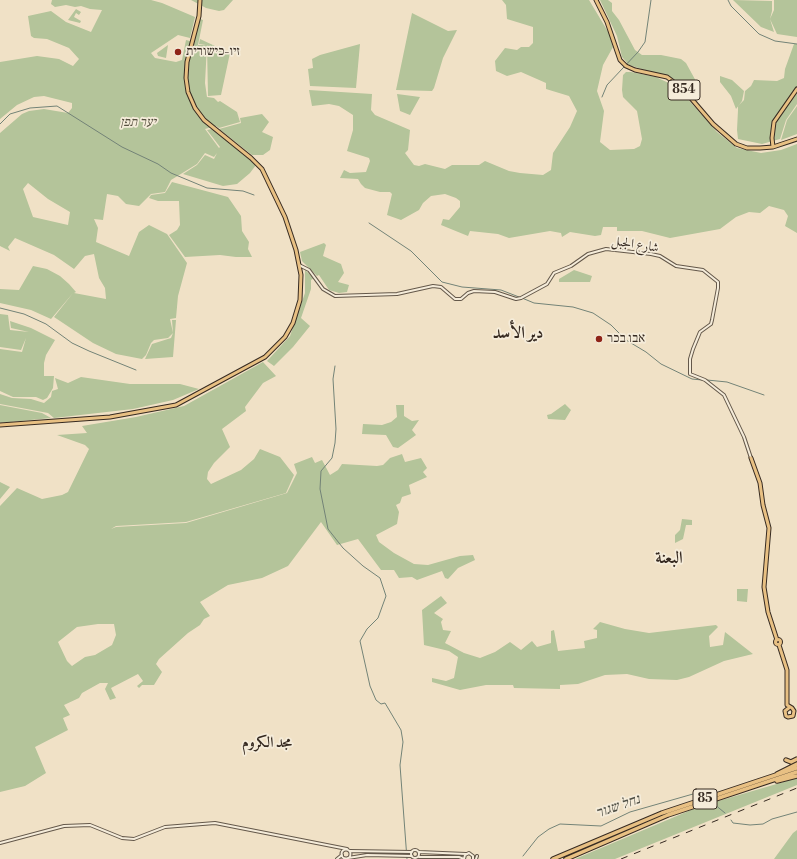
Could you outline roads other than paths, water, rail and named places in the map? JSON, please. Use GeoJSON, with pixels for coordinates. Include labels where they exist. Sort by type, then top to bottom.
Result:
{"type":"FeatureCollection","features":[{"type":"Feature","properties":{"kind":"highway"},"geometry":{"type":"LineString","coordinates":[[786,760],[791,762],[797,759]]}},
{"type":"Feature","properties":{"kind":"highway"},"geometry":{"type":"LineString","coordinates":[[761,781],[797,764]]}},
{"type":"Feature","properties":{"kind":"highway","name":"85"},"geometry":{"type":"LineString","coordinates":[[553,859],[662,813],[797,768]]}},
{"type":"Feature","properties":{"kind":"highway","name":"85"},"geometry":{"type":"LineString","coordinates":[[566,859],[668,815],[797,772]]}},
{"type":"Feature","properties":{"kind":"highway"},"geometry":{"type":"LineString","coordinates":[[770,782],[797,776]]}},
{"type":"Feature","properties":{"kind":"main road"},"geometry":{"type":"LineString","coordinates":[[0,425],[110,417],[176,405],[265,357],[285,337],[293,323],[300,300],[302,279],[285,217],[262,169],[251,158],[204,120],[190,100],[186,70],[199,16],[200,0]]}},
{"type":"Feature","properties":{"kind":"main road","name":"854"},"geometry":{"type":"LineString","coordinates":[[596,0],[608,22],[620,60],[626,66],[635,70],[667,77],[683,89],[713,124],[736,144],[754,148],[773,147],[797,139]]}},
{"type":"Feature","properties":{"kind":"main road"},"geometry":{"type":"LineString","coordinates":[[773,147],[772,138],[774,122],[797,89]]}},
{"type":"Feature","properties":{"kind":"main road"},"geometry":{"type":"LineString","coordinates":[[751,458],[760,483],[765,518],[769,528],[764,587],[768,612],[777,640],[780,642],[779,645],[787,670],[787,681],[787,704],[796,712],[792,717],[787,717],[785,714],[787,681]]}},
{"type":"Feature","properties":{"kind":"main road"},"geometry":{"type":"LineString","coordinates":[[785,710],[797,707]]}},
{"type":"Feature","properties":{"kind":"street","name":"شارع الجبل"},"geometry":{"type":"LineString","coordinates":[[299,265],[305,266],[323,289],[335,296],[397,294],[433,286],[441,287],[455,300],[461,299],[468,293],[474,291],[495,292],[516,299],[521,298],[547,284],[554,273],[571,266],[588,254],[606,249],[651,254],[660,256],[676,266],[703,270],[718,282],[718,288],[712,320],[706,328],[700,332],[693,349],[690,374],[705,380],[724,395],[744,437],[751,458]]}},
{"type":"Feature","properties":{"kind":"street"},"geometry":{"type":"LineString","coordinates":[[0,843],[64,826],[90,825],[122,838],[134,838],[164,827],[215,823],[349,850],[412,852],[415,850],[419,852],[470,854],[474,859],[477,856]]}},
{"type":"Feature","properties":{"kind":"street"},"geometry":{"type":"LineString","coordinates":[[336,847],[346,858]]}},
{"type":"Feature","properties":{"kind":"street"},"geometry":{"type":"LineString","coordinates":[[337,859],[349,850]]}},
{"type":"Feature","properties":{"kind":"street"},"geometry":{"type":"LineString","coordinates":[[346,858],[349,850]]}},
{"type":"Feature","properties":{"kind":"street"},"geometry":{"type":"LineString","coordinates":[[419,852],[419,857]]}},
{"type":"Feature","properties":{"kind":"street"},"geometry":{"type":"LineString","coordinates":[[346,858],[367,855],[412,856],[415,858],[459,857],[464,859],[466,854]]}},
{"type":"Feature","properties":{"kind":"waterway"},"geometry":{"type":"LineString","coordinates":[[602,97],[607,85],[638,52],[645,42],[651,0]]}},
{"type":"Feature","properties":{"kind":"waterway"},"geometry":{"type":"LineString","coordinates":[[728,0],[731,6],[759,34],[775,41],[797,44]]}},
{"type":"Feature","properties":{"kind":"waterway"},"geometry":{"type":"LineString","coordinates":[[0,124],[10,114],[30,108],[57,106],[122,147],[158,164],[171,173],[207,188],[243,191],[254,195]]}},
{"type":"Feature","properties":{"kind":"waterway"},"geometry":{"type":"LineString","coordinates":[[369,223],[411,251],[442,282],[462,287],[501,290],[519,297]]}},
{"type":"Feature","properties":{"kind":"waterway"},"geometry":{"type":"LineString","coordinates":[[522,298],[534,303],[573,307],[593,313],[611,325],[626,340],[646,352],[661,364],[692,379],[702,380]]}},
{"type":"Feature","properties":{"kind":"waterway"},"geometry":{"type":"LineString","coordinates":[[0,308],[24,314],[46,324],[72,343],[136,370]]}},
{"type":"Feature","properties":{"kind":"waterway"},"geometry":{"type":"LineString","coordinates":[[335,366],[333,379],[336,429],[335,443],[332,458],[321,471],[320,489],[328,529],[343,548],[363,566],[380,578],[386,596],[378,618],[367,629],[360,641],[370,686],[376,700],[381,704],[385,703],[401,730],[403,742],[400,765],[407,859]]}},
{"type":"Feature","properties":{"kind":"waterway"},"geometry":{"type":"LineString","coordinates":[[707,380],[727,382],[764,395]]}},
{"type":"Feature","properties":{"kind":"waterway","name":"נחל שגור"},"geometry":{"type":"LineString","coordinates":[[523,856],[538,837],[549,829],[560,824],[601,826],[630,812],[700,792],[705,795]]}},
{"type":"Feature","properties":{"kind":"waterway","name":"נחל שגור"},"geometry":{"type":"LineString","coordinates":[[714,804],[725,813]]}},
{"type":"Feature","properties":{"kind":"waterway","name":"נחל שגור"},"geometry":{"type":"LineString","coordinates":[[731,820],[733,823],[750,825],[763,824],[772,819],[797,812]]}},
{"type":"Feature","properties":{"kind":"railway"},"geometry":{"type":"LineString","coordinates":[[621,859],[797,788]]}},
{"type":"Feature","properties":{"kind":"place","name":"זיו-כישורית"},"geometry":{"type":"Point","coordinates":[178,52]}},
{"type":"Feature","properties":{"kind":"place","name":"אבו בכר"},"geometry":{"type":"Point","coordinates":[599,339]}},
{"type":"Feature","properties":{"kind":"district","name":"دير الأسد"},"geometry":{"type":"Point","coordinates":[518,334]}},
{"type":"Feature","properties":{"kind":"district","name":"البعنة"},"geometry":{"type":"Point","coordinates":[669,559]}},
{"type":"Feature","properties":{"kind":"district","name":"مجد الكروم"},"geometry":{"type":"Point","coordinates":[267,743]}},
{"type":"Feature","properties":{"kind":"park label","name":"יער תפן"},"geometry":{"type":"Point","coordinates":[138,123]}}]}
